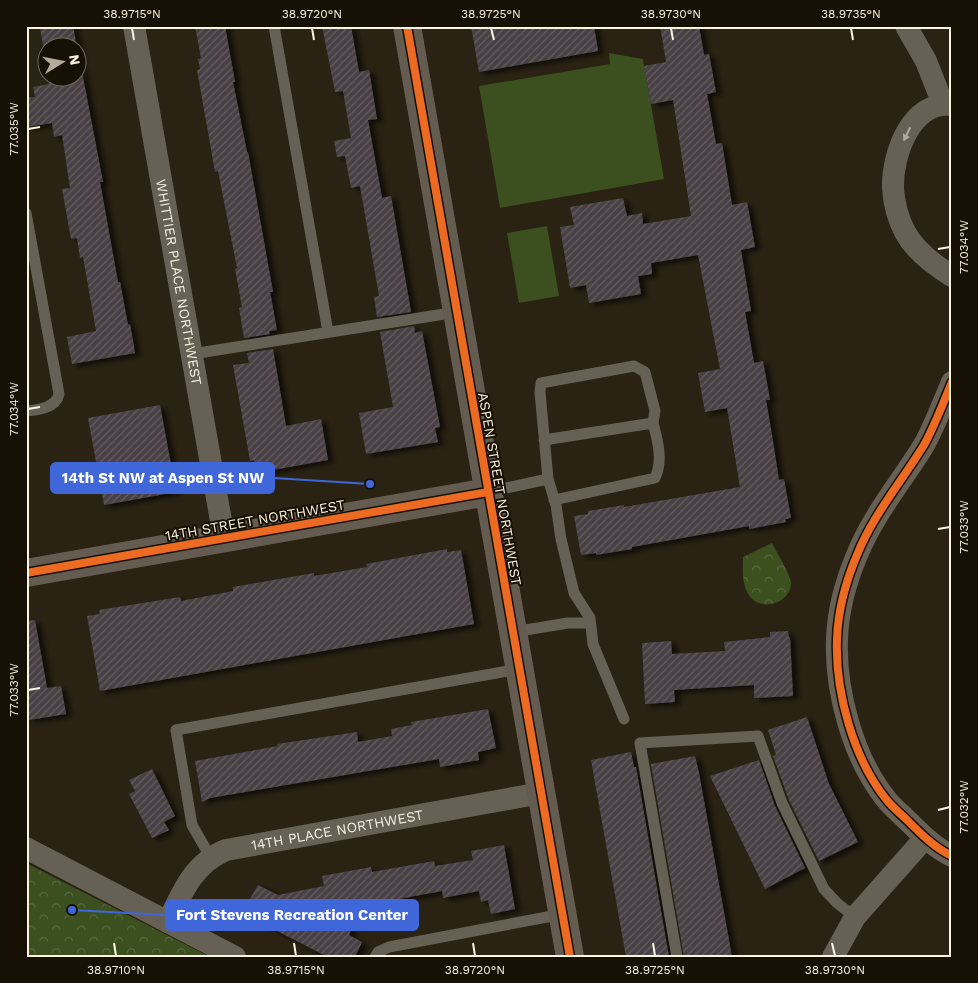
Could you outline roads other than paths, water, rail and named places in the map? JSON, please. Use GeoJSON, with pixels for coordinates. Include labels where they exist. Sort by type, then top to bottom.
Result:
{"type":"FeatureCollection","features":[{"type":"Feature","properties":{"kind":"street","name":"WHITTIER PLACE NORTHWEST"},"geometry":{"type":"LineString","coordinates":[[134,26],[224,538]]}},
{"type":"Feature","properties":{"kind":"street","name":"ASPEN STREET NORTHWEST"},"geometry":{"type":"LineString","coordinates":[[407,26],[570,957]]}},
{"type":"Feature","properties":{"kind":"street"},"geometry":{"type":"LineString","coordinates":[[906,26],[947,104],[930,109],[921,115],[905,133],[897,160],[893,186],[895,205],[905,232],[915,246],[927,258],[952,276]]}},
{"type":"Feature","properties":{"kind":"street"},"geometry":{"type":"LineString","coordinates":[[952,382],[924,443],[861,544],[845,590],[837,638],[840,687],[856,748],[865,766],[887,801],[926,838],[943,852],[952,856]]}},
{"type":"Feature","properties":{"kind":"street","name":"14TH STREET NORTHWEST"},"geometry":{"type":"LineString","coordinates":[[26,573],[488,492]]}},
{"type":"Feature","properties":{"kind":"street","name":"14TH PLACE NORTHWEST"},"geometry":{"type":"LineString","coordinates":[[168,922],[190,878],[211,858],[235,847],[541,794]]}},
{"type":"Feature","properties":{"kind":"street"},"geometry":{"type":"LineString","coordinates":[[833,957],[855,917],[926,838]]}},
{"type":"Feature","properties":{"kind":"street"},"geometry":{"type":"LineString","coordinates":[[26,848],[235,957]]}},
{"type":"Feature","properties":{"kind":"lane"},"geometry":{"type":"LineString","coordinates":[[274,26],[328,332]]}},
{"type":"Feature","properties":{"kind":"lane"},"geometry":{"type":"LineString","coordinates":[[26,213],[58,394],[57,400],[49,406],[26,412]]}},
{"type":"Feature","properties":{"kind":"lane"},"geometry":{"type":"LineString","coordinates":[[192,354],[457,312]]}},
{"type":"Feature","properties":{"kind":"lane"},"geometry":{"type":"LineString","coordinates":[[554,500],[654,478],[659,469],[658,444],[654,423],[655,412],[645,372],[634,366],[542,383],[540,392],[548,479],[574,593],[590,618],[593,644],[624,719]]}},
{"type":"Feature","properties":{"kind":"lane"},"geometry":{"type":"LineString","coordinates":[[544,440],[654,423]]}},
{"type":"Feature","properties":{"kind":"lane"},"geometry":{"type":"LineString","coordinates":[[488,492],[548,479]]}},
{"type":"Feature","properties":{"kind":"lane"},"geometry":{"type":"LineString","coordinates":[[513,632],[568,623],[590,623]]}},
{"type":"Feature","properties":{"kind":"lane"},"geometry":{"type":"LineString","coordinates":[[211,858],[192,825],[176,730],[519,669]]}},
{"type":"Feature","properties":{"kind":"lane"},"geometry":{"type":"LineString","coordinates":[[677,957],[640,743],[758,736],[782,803],[824,889],[837,903],[855,917]]}},
{"type":"Feature","properties":{"kind":"lane"},"geometry":{"type":"LineString","coordinates":[[376,957],[378,952],[389,947],[563,914]]}},
{"type":"Feature","properties":{"kind":"place","name":"14th St NW at Aspen St NW"},"geometry":{"type":"Point","coordinates":[370,484]}},
{"type":"Feature","properties":{"kind":"place","name":"Fort Stevens Recreation Center"},"geometry":{"type":"Point","coordinates":[72,910]}}]}
